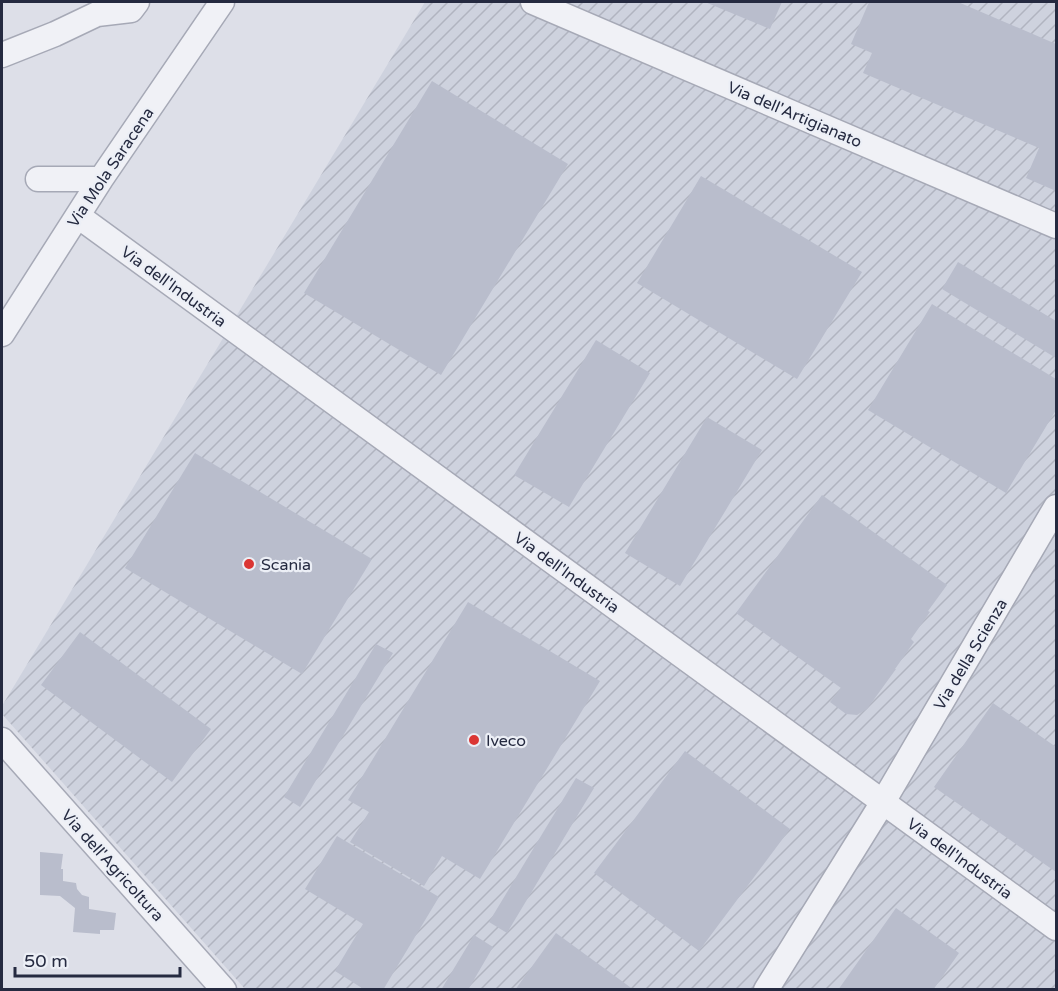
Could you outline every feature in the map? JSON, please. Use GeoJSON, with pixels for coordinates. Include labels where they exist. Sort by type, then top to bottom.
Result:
{"type":"FeatureCollection","features":[{"type":"Feature","properties":{"kind":"street"},"geometry":{"type":"LineString","coordinates":[[2,56],[97,14],[131,10],[137,2]]}},
{"type":"Feature","properties":{"kind":"street","name":"Via Mola Saracena"},"geometry":{"type":"LineString","coordinates":[[2,334],[101,179],[222,2]]}},
{"type":"Feature","properties":{"kind":"street","name":"Via dell'Artigianato"},"geometry":{"type":"LineString","coordinates":[[533,2],[1056,226]]}},
{"type":"Feature","properties":{"kind":"street"},"geometry":{"type":"LineString","coordinates":[[38,179],[101,179]]}},
{"type":"Feature","properties":{"kind":"street","name":"Via dell'Industria"},"geometry":{"type":"LineString","coordinates":[[78,216],[1056,928]]}},
{"type":"Feature","properties":{"kind":"street","name":"Via della Scienza"},"geometry":{"type":"LineString","coordinates":[[766,990],[883,802],[1056,507]]}},
{"type":"Feature","properties":{"kind":"street","name":"Via dell'Agricoltura"},"geometry":{"type":"LineString","coordinates":[[2,740],[224,990]]}},
{"type":"Feature","properties":{"kind":"shaded area"},"geometry":{"type":"Polygon","coordinates":[[[425,2],[1056,2],[1056,989],[245,989],[2,714],[2,706],[425,2]]]}},
{"type":"Feature","properties":{"kind":"building"},"geometry":{"type":"Polygon","coordinates":[[[705,2],[782,2],[770,29],[705,2]]]}},
{"type":"Feature","properties":{"kind":"building"},"geometry":{"type":"Polygon","coordinates":[[[869,2],[958,2],[1056,44],[1056,191],[1026,178],[1039,148],[863,73],[872,53],[851,44],[869,2]]]}},
{"type":"Feature","properties":{"kind":"building"},"geometry":{"type":"Polygon","coordinates":[[[432,81],[568,164],[441,375],[304,293],[432,81]]]}},
{"type":"Feature","properties":{"kind":"building"},"geometry":{"type":"Polygon","coordinates":[[[701,176],[862,272],[797,379],[637,283],[701,176]]]}},
{"type":"Feature","properties":{"kind":"building"},"geometry":{"type":"Polygon","coordinates":[[[958,262],[1056,321],[1056,358],[942,289],[958,262]]]}},
{"type":"Feature","properties":{"kind":"building"},"geometry":{"type":"Polygon","coordinates":[[[932,304],[1056,379],[1056,410],[1006,493],[868,410],[932,304]]]}},
{"type":"Feature","properties":{"kind":"building"},"geometry":{"type":"Polygon","coordinates":[[[596,340],[650,373],[569,507],[514,475],[596,340]]]}},
{"type":"Feature","properties":{"kind":"building"},"geometry":{"type":"Polygon","coordinates":[[[707,417],[762,450],[680,586],[625,553],[707,417]]]}},
{"type":"Feature","properties":{"kind":"building","name":"Scania"},"geometry":{"type":"Polygon","coordinates":[[[195,453],[372,559],[302,674],[125,568],[195,453]]]}},
{"type":"Feature","properties":{"kind":"building"},"geometry":{"type":"Polygon","coordinates":[[[822,495],[947,585],[911,639],[914,642],[896,669],[867,709],[857,715],[846,714],[830,702],[841,688],[736,613],[822,495]]]}},
{"type":"Feature","properties":{"kind":"building","name":"Iveco"},"geometry":{"type":"Polygon","coordinates":[[[468,602],[600,681],[480,879],[442,856],[424,886],[350,842],[369,812],[348,800],[468,602]]]}},
{"type":"Feature","properties":{"kind":"building"},"geometry":{"type":"Polygon","coordinates":[[[80,632],[211,729],[172,782],[41,685],[80,632]]]}},
{"type":"Feature","properties":{"kind":"building"},"geometry":{"type":"Polygon","coordinates":[[[376,644],[393,653],[300,807],[284,797],[376,644]]]}},
{"type":"Feature","properties":{"kind":"building"},"geometry":{"type":"Polygon","coordinates":[[[993,703],[1056,747],[1056,872],[934,787],[993,703]]]}},
{"type":"Feature","properties":{"kind":"building"},"geometry":{"type":"Polygon","coordinates":[[[685,751],[790,829],[699,951],[594,873],[685,751]]]}},
{"type":"Feature","properties":{"kind":"building"},"geometry":{"type":"Polygon","coordinates":[[[576,778],[594,788],[507,933],[489,922],[576,778]]]}},
{"type":"Feature","properties":{"kind":"building"},"geometry":{"type":"Polygon","coordinates":[[[337,836],[439,897],[383,990],[365,990],[335,971],[363,924],[305,889],[337,836]]]}},
{"type":"Feature","properties":{"kind":"building"},"geometry":{"type":"Polygon","coordinates":[[[40,852],[63,854],[61,869],[63,869],[63,881],[76,883],[82,895],[89,897],[89,909],[116,913],[114,930],[100,930],[100,934],[73,932],[75,908],[60,896],[40,895],[40,852]]]}},
{"type":"Feature","properties":{"kind":"building"},"geometry":{"type":"Polygon","coordinates":[[[896,908],[959,953],[933,990],[838,990],[896,908]]]}},
{"type":"Feature","properties":{"kind":"building"},"geometry":{"type":"Polygon","coordinates":[[[556,933],[634,990],[515,990],[556,933]]]}},
{"type":"Feature","properties":{"kind":"building"},"geometry":{"type":"Polygon","coordinates":[[[474,935],[493,947],[468,990],[441,990],[474,935]]]}},
{"type":"Feature","properties":{"kind":"place","name":"Scania"},"geometry":{"type":"Point","coordinates":[249,564]}},
{"type":"Feature","properties":{"kind":"place","name":"Iveco"},"geometry":{"type":"Point","coordinates":[474,740]}}]}
